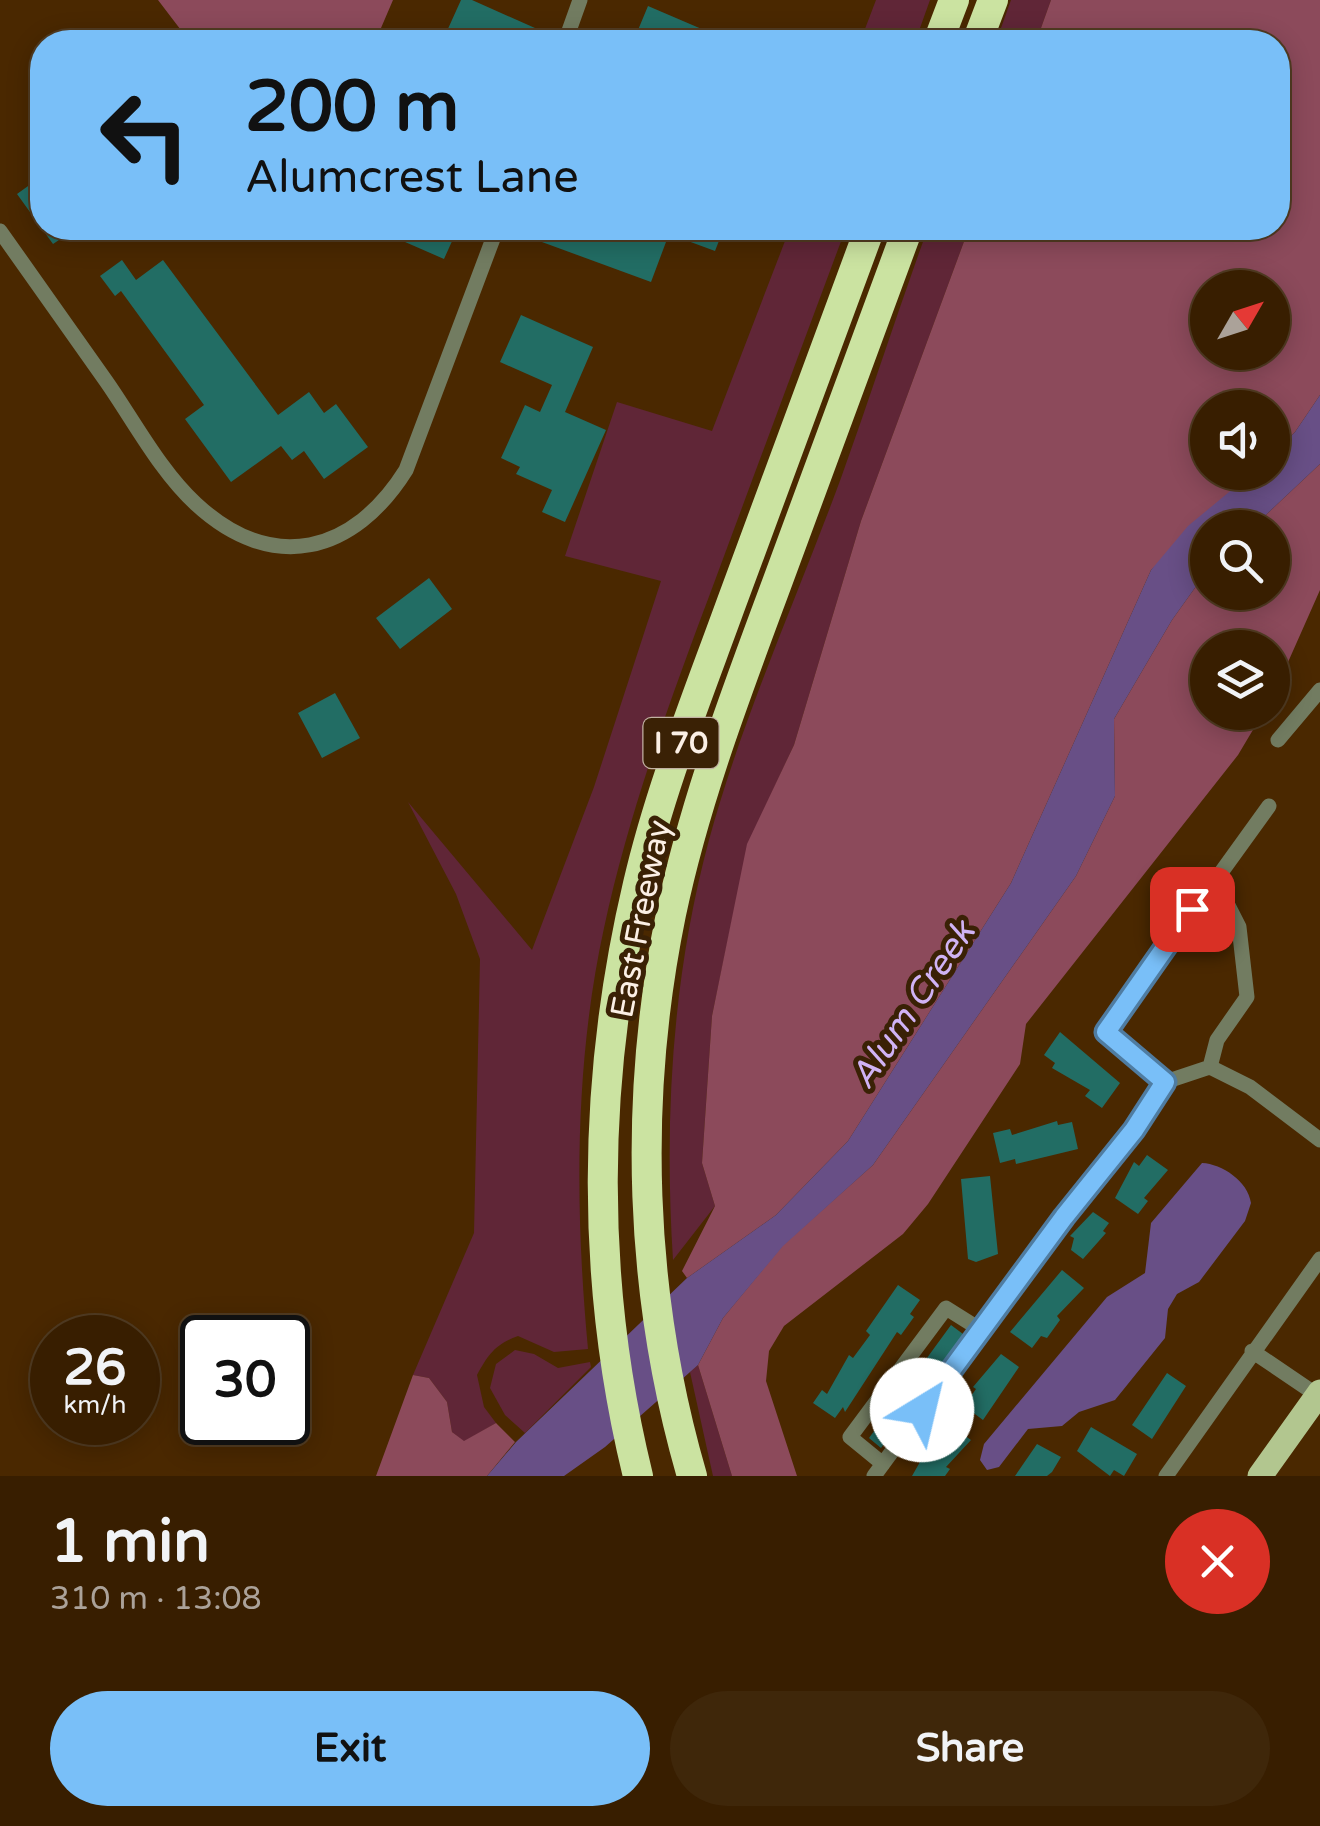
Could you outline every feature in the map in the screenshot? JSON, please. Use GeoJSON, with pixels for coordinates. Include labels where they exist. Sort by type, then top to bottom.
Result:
{"type":"FeatureCollection","features":[{"type":"Feature","properties":{"kind":"highway"},"geometry":{"type":"LineString","coordinates":[[943,30],[954,0]]}},
{"type":"Feature","properties":{"kind":"highway"},"geometry":{"type":"LineString","coordinates":[[982,30],[993,0]]}},
{"type":"Feature","properties":{"kind":"highway","name":"East Freeway"},"geometry":{"type":"LineString","coordinates":[[638,1476],[606,1283],[604,1096],[616,995],[639,880],[691,712],[866,240]]}},
{"type":"Feature","properties":{"kind":"highway","name":"East Freeway"},"geometry":{"type":"LineString","coordinates":[[688,1464],[663,1346],[649,1238],[650,1062],[676,893],[709,774],[748,661],[904,240]]}},
{"type":"Feature","properties":{"kind":"main road"},"geometry":{"type":"LineString","coordinates":[[1260,1476],[1319,1395]]}},
{"type":"Feature","properties":{"kind":"street"},"geometry":{"type":"LineString","coordinates":[[569,30],[580,0]]}},
{"type":"Feature","properties":{"kind":"street"},"geometry":{"type":"LineString","coordinates":[[0,231],[195,503],[238,534],[254,540],[316,544],[366,522],[406,470],[492,240]]}},
{"type":"Feature","properties":{"kind":"street"},"geometry":{"type":"LineString","coordinates":[[1278,740],[1320,690]]}},
{"type":"Feature","properties":{"kind":"street"},"geometry":{"type":"LineString","coordinates":[[1165,1082],[1106,1032],[1269,806]]}},
{"type":"Feature","properties":{"kind":"street"},"geometry":{"type":"LineString","coordinates":[[1210,1067],[1217,1040],[1247,996],[1239,927],[1214,878]]}},
{"type":"Feature","properties":{"kind":"street"},"geometry":{"type":"LineString","coordinates":[[981,1330],[946,1308],[850,1437],[878,1470],[1134,1130],[1165,1082],[1210,1067],[1250,1087],[1320,1140]]}},
{"type":"Feature","properties":{"kind":"street"},"geometry":{"type":"LineString","coordinates":[[1166,1476],[1320,1259]]}},
{"type":"Feature","properties":{"kind":"street"},"geometry":{"type":"LineString","coordinates":[[1252,1351],[1319,1395]]}},
{"type":"Feature","properties":{"kind":"shaded area"},"geometry":{"type":"Polygon","coordinates":[[[158,0],[393,0],[380,30],[181,30],[158,0]]]}},
{"type":"Feature","properties":{"kind":"shaded area"},"geometry":{"type":"Polygon","coordinates":[[[876,0],[930,0],[919,30],[865,30],[876,0]]]}},
{"type":"Feature","properties":{"kind":"shaded area"},"geometry":{"type":"Polygon","coordinates":[[[1011,0],[1051,0],[1040,30],[1000,30],[1011,0]]]}},
{"type":"Feature","properties":{"kind":"shaded area"},"geometry":{"type":"Polygon","coordinates":[[[1051,0],[1320,0],[1320,395],[1290,437],[1290,390],[1190,390],[1190,490],[1234,490],[1213,510],[1190,510],[1190,533],[1151,570],[1011,883],[848,1141],[776,1215],[687,1278],[682,1271],[715,1206],[702,1163],[712,1016],[747,844],[794,745],[861,521],[965,240],[1290,240],[1290,30],[1040,30],[1051,0]]]}},
{"type":"Feature","properties":{"kind":"shaded area"},"geometry":{"type":"Polygon","coordinates":[[[785,240],[842,240],[654,749],[604,928],[582,1085],[579,1191],[588,1349],[554,1352],[518,1336],[498,1347],[477,1375],[484,1407],[496,1423],[464,1442],[452,1432],[447,1402],[429,1378],[413,1375],[474,1233],[480,959],[456,894],[408,802],[532,950],[594,787],[661,581],[565,556],[617,402],[712,431],[785,240]]]}},
{"type":"Feature","properties":{"kind":"shaded area"},"geometry":{"type":"Polygon","coordinates":[[[924,240],[965,240],[861,521],[794,745],[748,844],[712,1016],[702,1163],[715,1206],[673,1260],[670,1154],[674,1048],[696,892],[738,748],[841,478],[924,240]]]}},
{"type":"Feature","properties":{"kind":"shaded area"},"geometry":{"type":"Polygon","coordinates":[[[1320,395],[1320,464],[1271,510],[1207,510],[1231,490],[1290,490],[1290,437],[1320,395]]]}},
{"type":"Feature","properties":{"kind":"shaded area"},"geometry":{"type":"Polygon","coordinates":[[[1320,464],[1320,590],[1290,658],[1290,630],[1190,630],[1190,730],[1253,730],[1238,755],[1026,1024],[1020,1064],[928,1204],[903,1234],[784,1326],[769,1351],[766,1381],[797,1476],[732,1476],[698,1365],[723,1318],[783,1245],[873,1165],[1076,876],[1115,796],[1114,719],[1190,595],[1190,610],[1290,610],[1290,510],[1271,510],[1320,464]]]}},
{"type":"Feature","properties":{"kind":"shaded area"},"geometry":{"type":"Polygon","coordinates":[[[1188,526],[1190,595],[1114,719],[1115,796],[1076,876],[873,1165],[783,1246],[723,1318],[698,1365],[605,1447],[564,1476],[487,1476],[516,1442],[687,1278],[776,1215],[848,1141],[1011,883],[1151,570],[1188,526]]]}},
{"type":"Feature","properties":{"kind":"shaded area"},"geometry":{"type":"Polygon","coordinates":[[[1202,1163],[1233,1175],[1245,1188],[1251,1203],[1245,1221],[1199,1282],[1177,1294],[1168,1309],[1165,1338],[1115,1400],[1079,1412],[1062,1426],[1028,1429],[999,1467],[987,1470],[980,1460],[984,1444],[1107,1297],[1145,1273],[1151,1223],[1202,1163]]]}},
{"type":"Feature","properties":{"kind":"shaded area"},"geometry":{"type":"Polygon","coordinates":[[[515,1350],[534,1354],[558,1368],[590,1362],[591,1367],[525,1433],[505,1415],[490,1388],[496,1364],[515,1350]]]}},
{"type":"Feature","properties":{"kind":"shaded area"},"geometry":{"type":"Polygon","coordinates":[[[698,1365],[732,1476],[713,1476],[690,1372],[698,1365]]]}},
{"type":"Feature","properties":{"kind":"shaded area"},"geometry":{"type":"Polygon","coordinates":[[[413,1375],[429,1378],[447,1402],[452,1432],[464,1441],[496,1423],[515,1442],[487,1476],[376,1476],[413,1375]]]}},
{"type":"Feature","properties":{"kind":"building"},"geometry":{"type":"Polygon","coordinates":[[[461,0],[472,0],[535,28],[534,30],[447,30],[461,0]]]}},
{"type":"Feature","properties":{"kind":"building"},"geometry":{"type":"Polygon","coordinates":[[[648,6],[704,30],[638,30],[648,6]]]}},
{"type":"Feature","properties":{"kind":"building"},"geometry":{"type":"Polygon","coordinates":[[[30,185],[30,212],[17,194],[30,185]]]}},
{"type":"Feature","properties":{"kind":"building"},"geometry":{"type":"Polygon","coordinates":[[[400,240],[453,240],[444,259],[400,240]]]}},
{"type":"Feature","properties":{"kind":"building"},"geometry":{"type":"Polygon","coordinates":[[[536,240],[667,240],[651,282],[536,240]]]}},
{"type":"Feature","properties":{"kind":"building"},"geometry":{"type":"Polygon","coordinates":[[[685,240],[719,240],[715,251],[685,240]]]}},
{"type":"Feature","properties":{"kind":"building"},"geometry":{"type":"Polygon","coordinates":[[[122,260],[136,280],[163,260],[278,415],[309,392],[324,413],[336,404],[368,447],[324,479],[304,451],[292,460],[281,446],[231,482],[185,419],[204,405],[121,291],[115,296],[100,276],[122,260]]]}},
{"type":"Feature","properties":{"kind":"building"},"geometry":{"type":"Polygon","coordinates":[[[521,315],[593,347],[565,412],[606,430],[565,522],[542,512],[552,490],[516,474],[520,467],[501,458],[525,405],[540,412],[552,385],[500,362],[521,315]]]}},
{"type":"Feature","properties":{"kind":"building"},"geometry":{"type":"Polygon","coordinates":[[[429,578],[452,609],[400,649],[376,618],[429,578]]]}},
{"type":"Feature","properties":{"kind":"building"},"geometry":{"type":"Polygon","coordinates":[[[335,693],[360,738],[322,758],[298,713],[335,693]]]}},
{"type":"Feature","properties":{"kind":"building"},"geometry":{"type":"Polygon","coordinates":[[[1060,1032],[1120,1083],[1102,1108],[1085,1096],[1090,1090],[1052,1068],[1055,1063],[1044,1055],[1060,1032]]]}},
{"type":"Feature","properties":{"kind":"building"},"geometry":{"type":"Polygon","coordinates":[[[1057,1121],[1058,1125],[1072,1122],[1078,1149],[1016,1164],[1015,1159],[1000,1163],[993,1133],[1010,1129],[1012,1135],[1057,1121]]]}},
{"type":"Feature","properties":{"kind":"building"},"geometry":{"type":"Polygon","coordinates":[[[1147,1155],[1168,1170],[1144,1198],[1148,1201],[1138,1214],[1115,1198],[1134,1162],[1139,1166],[1147,1155]]]}},
{"type":"Feature","properties":{"kind":"building"},"geometry":{"type":"Polygon","coordinates":[[[990,1176],[998,1254],[976,1262],[968,1259],[961,1179],[990,1176]]]}},
{"type":"Feature","properties":{"kind":"building"},"geometry":{"type":"Polygon","coordinates":[[[1093,1212],[1109,1223],[1103,1231],[1106,1233],[1083,1259],[1071,1250],[1074,1238],[1070,1236],[1093,1212]]]}},
{"type":"Feature","properties":{"kind":"building"},"geometry":{"type":"Polygon","coordinates":[[[1062,1270],[1084,1288],[1057,1316],[1060,1320],[1047,1338],[1041,1336],[1032,1348],[1010,1332],[1062,1270]]]}},
{"type":"Feature","properties":{"kind":"building"},"geometry":{"type":"Polygon","coordinates":[[[898,1285],[920,1300],[910,1314],[914,1317],[901,1335],[897,1332],[845,1412],[843,1407],[835,1418],[813,1403],[822,1390],[827,1394],[849,1355],[853,1358],[870,1335],[866,1331],[898,1285]]]}},
{"type":"Feature","properties":{"kind":"building"},"geometry":{"type":"Polygon","coordinates":[[[951,1325],[963,1334],[937,1371],[924,1362],[951,1325]]]}},
{"type":"Feature","properties":{"kind":"building"},"geometry":{"type":"Polygon","coordinates":[[[1001,1354],[1019,1367],[983,1420],[964,1406],[976,1389],[973,1387],[1001,1354]]]}},
{"type":"Feature","properties":{"kind":"building"},"geometry":{"type":"Polygon","coordinates":[[[1167,1373],[1186,1386],[1152,1439],[1132,1425],[1167,1373]]]}},
{"type":"Feature","properties":{"kind":"building"},"geometry":{"type":"Polygon","coordinates":[[[893,1405],[905,1414],[881,1448],[869,1438],[893,1405]]]}},
{"type":"Feature","properties":{"kind":"building"},"geometry":{"type":"Polygon","coordinates":[[[950,1425],[971,1440],[946,1467],[950,1469],[945,1476],[912,1476],[937,1432],[943,1436],[950,1425]]]}},
{"type":"Feature","properties":{"kind":"building"},"geometry":{"type":"Polygon","coordinates":[[[1091,1427],[1137,1454],[1124,1476],[1114,1470],[1110,1476],[1077,1451],[1091,1427]]]}},
{"type":"Feature","properties":{"kind":"building"},"geometry":{"type":"Polygon","coordinates":[[[1037,1444],[1061,1457],[1052,1472],[1047,1476],[1015,1476],[1037,1444]]]}},
{"type":"Feature","properties":{"kind":"route"},"geometry":{"type":"LineString","coordinates":[[922,1410],[1064,1217],[1134,1130],[1165,1082],[1106,1032],[1192,909]]}},
{"type":"Feature","properties":{"kind":"water label","name":"Alum Creek"},"geometry":{"type":"Point","coordinates":[913,1005]}}]}
